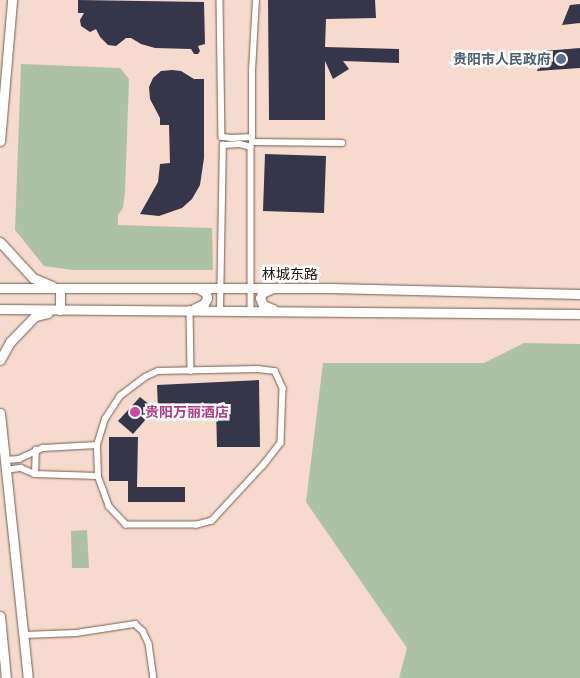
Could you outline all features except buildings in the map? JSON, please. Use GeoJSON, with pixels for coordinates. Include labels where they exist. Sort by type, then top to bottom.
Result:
{"type":"FeatureCollection","features":[{"type":"Feature","properties":{"kind":"main road"},"geometry":{"type":"LineString","coordinates":[[0,141],[12,0]]}},
{"type":"Feature","properties":{"kind":"main road"},"geometry":{"type":"LineString","coordinates":[[0,242],[33,278],[60,288],[60,310]]}},
{"type":"Feature","properties":{"kind":"main road","name":"林城东路"},"geometry":{"type":"LineString","coordinates":[[0,288],[273,288],[580,294]]}},
{"type":"Feature","properties":{"kind":"main road"},"geometry":{"type":"LineString","coordinates":[[190,310],[206,302],[206,293],[198,288]]}},
{"type":"Feature","properties":{"kind":"main road"},"geometry":{"type":"LineString","coordinates":[[273,288],[263,292],[260,298],[263,305],[276,311]]}},
{"type":"Feature","properties":{"kind":"main road"},"geometry":{"type":"LineString","coordinates":[[0,309],[580,314]]}},
{"type":"Feature","properties":{"kind":"main road"},"geometry":{"type":"LineString","coordinates":[[0,360],[10,342],[35,316],[60,310]]}},
{"type":"Feature","properties":{"kind":"main road"},"geometry":{"type":"LineString","coordinates":[[0,413],[28,678]]}},
{"type":"Feature","properties":{"kind":"main road"},"geometry":{"type":"LineString","coordinates":[[0,616],[6,678]]}},
{"type":"Feature","properties":{"kind":"street"},"geometry":{"type":"LineString","coordinates":[[220,0],[222,137],[220,310]]}},
{"type":"Feature","properties":{"kind":"street"},"geometry":{"type":"LineString","coordinates":[[252,310],[252,71],[256,0]]}},
{"type":"Feature","properties":{"kind":"street"},"geometry":{"type":"LineString","coordinates":[[222,137],[252,142]]}},
{"type":"Feature","properties":{"kind":"street"},"geometry":{"type":"LineString","coordinates":[[222,145],[252,142],[342,143]]}},
{"type":"Feature","properties":{"kind":"street"},"geometry":{"type":"LineString","coordinates":[[190,310],[190,371]]}},
{"type":"Feature","properties":{"kind":"street"},"geometry":{"type":"LineString","coordinates":[[158,371],[190,371],[275,371],[283,388],[281,443],[263,466],[212,521],[197,525],[126,525],[108,506],[98,476],[98,445],[105,419],[120,396],[144,377],[158,371]]}},
{"type":"Feature","properties":{"kind":"street"},"geometry":{"type":"LineString","coordinates":[[6,460],[19,459],[36,450],[98,445]]}},
{"type":"Feature","properties":{"kind":"street"},"geometry":{"type":"LineString","coordinates":[[35,474],[36,450]]}},
{"type":"Feature","properties":{"kind":"street"},"geometry":{"type":"LineString","coordinates":[[6,470],[21,468],[35,474],[98,476]]}},
{"type":"Feature","properties":{"kind":"street"},"geometry":{"type":"LineString","coordinates":[[24,636],[76,633],[134,624],[143,631],[149,644],[154,678]]}},
{"type":"Feature","properties":{"kind":"green space"},"geometry":{"type":"Polygon","coordinates":[[[21,64],[120,68],[129,79],[125,192],[123,208],[118,215],[118,225],[212,228],[213,270],[73,270],[44,266],[15,230],[21,64]]]}},
{"type":"Feature","properties":{"kind":"green space"},"geometry":{"type":"Polygon","coordinates":[[[524,343],[580,344],[580,678],[399,678],[407,648],[306,502],[323,363],[484,363],[524,343]]]}},
{"type":"Feature","properties":{"kind":"green space"},"geometry":{"type":"Polygon","coordinates":[[[87,530],[89,568],[72,568],[71,531],[87,530]]]}},
{"type":"Feature","properties":{"kind":"place","name":"贵阳市人民政府"},"geometry":{"type":"Point","coordinates":[561,59]}},
{"type":"Feature","properties":{"kind":"place","name":"贵阳万丽酒店"},"geometry":{"type":"Point","coordinates":[135,412]}}]}
